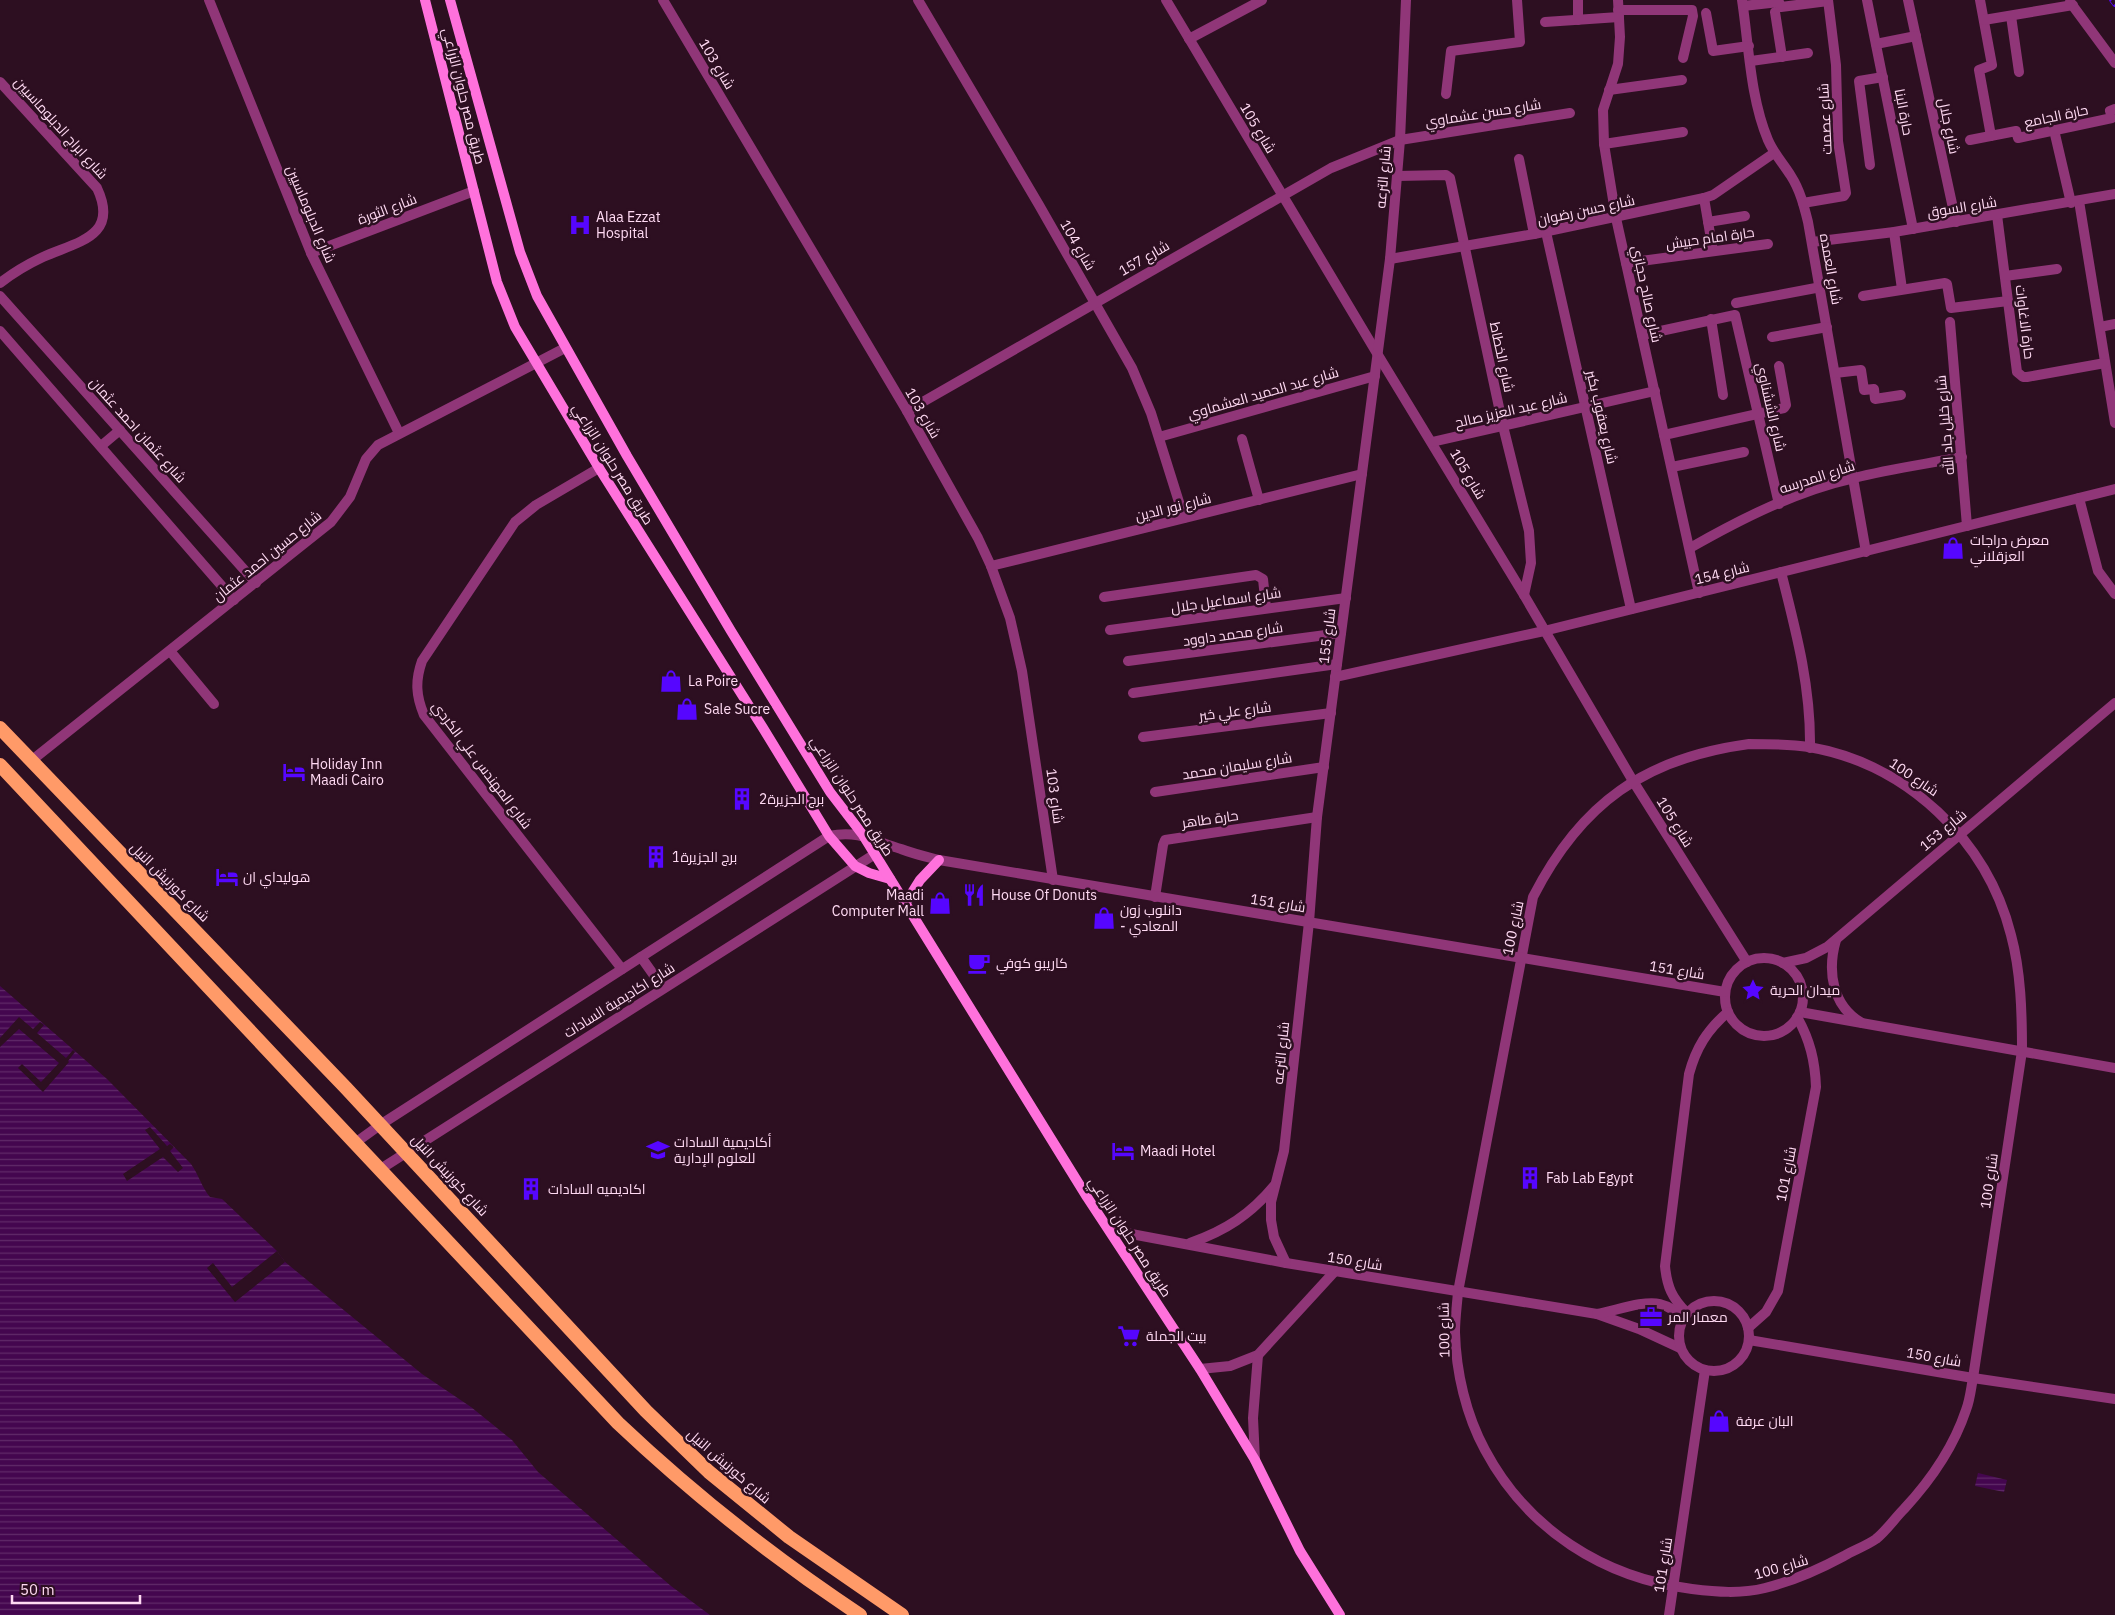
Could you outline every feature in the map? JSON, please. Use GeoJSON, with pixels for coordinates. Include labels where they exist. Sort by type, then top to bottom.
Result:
{"type":"FeatureCollection","features":[{"type":"Feature","properties":{"kind":"highway","name":"شارع كورنيش النيل"},"geometry":{"type":"LineString","coordinates":[[0,728],[161,897],[221,956],[646,1411],[703,1466],[789,1537],[902,1615]]}},
{"type":"Feature","properties":{"kind":"highway"},"geometry":{"type":"LineString","coordinates":[[0,765],[591,1396],[655,1458],[735,1524],[860,1615]]}},
{"type":"Feature","properties":{"kind":"main road","name":"طريق مصر حلوان الزراعي"},"geometry":{"type":"LineString","coordinates":[[425,0],[502,297],[516,327],[599,468],[829,836],[855,866],[869,873],[890,879]]}},
{"type":"Feature","properties":{"kind":"main road","name":"طريق مصر حلوان الزراعي"},"geometry":{"type":"LineString","coordinates":[[450,0],[520,252],[537,296],[565,348],[731,631],[830,792],[863,835],[1087,1197],[1200,1369],[1255,1460],[1300,1551],[1340,1615]]}},
{"type":"Feature","properties":{"kind":"main road"},"geometry":{"type":"LineString","coordinates":[[905,904],[920,880],[939,860]]}},
{"type":"Feature","properties":{"kind":"street","name":"شارع الدبلوماسيين"},"geometry":{"type":"LineString","coordinates":[[209,0],[311,253],[399,433]]}},
{"type":"Feature","properties":{"kind":"street","name":"شارع 103"},"geometry":{"type":"LineString","coordinates":[[663,0],[907,411],[978,538],[991,566],[1010,618],[1022,671],[1053,880]]}},
{"type":"Feature","properties":{"kind":"street","name":"شارع 104"},"geometry":{"type":"LineString","coordinates":[[918,0],[1132,368],[1151,413],[1184,518]]}},
{"type":"Feature","properties":{"kind":"street","name":"شارع 105"},"geometry":{"type":"LineString","coordinates":[[1166,0],[1378,355],[1524,594],[1544,631],[1634,781],[1746,962]]}},
{"type":"Feature","properties":{"kind":"street"},"geometry":{"type":"LineString","coordinates":[[1189,39],[1262,0]]}},
{"type":"Feature","properties":{"kind":"street","name":"شارع الترعه"},"geometry":{"type":"LineString","coordinates":[[1378,355],[1390,259],[1400,140],[1406,0]]}},
{"type":"Feature","properties":{"kind":"street"},"geometry":{"type":"LineString","coordinates":[[1446,94],[1451,51],[1519,43],[1521,41],[1517,0]]}},
{"type":"Feature","properties":{"kind":"street"},"geometry":{"type":"LineString","coordinates":[[1578,0],[1578,20]]}},
{"type":"Feature","properties":{"kind":"street","name":"حارة البنا"},"geometry":{"type":"LineString","coordinates":[[1867,0],[1914,229]]}},
{"type":"Feature","properties":{"kind":"street","name":"شارع جلال"},"geometry":{"type":"LineString","coordinates":[[1908,0],[1956,222]]}},
{"type":"Feature","properties":{"kind":"street"},"geometry":{"type":"LineString","coordinates":[[1980,0],[1992,65],[1978,70],[1991,136]]}},
{"type":"Feature","properties":{"kind":"street"},"geometry":{"type":"LineString","coordinates":[[1743,3],[1779,2],[1781,8],[1828,1]]}},
{"type":"Feature","properties":{"kind":"street","name":"شارع عصمت"},"geometry":{"type":"LineString","coordinates":[[1803,203],[1844,196],[1846,193],[1838,141],[1836,65],[1828,1]]}},
{"type":"Feature","properties":{"kind":"street","name":"شارع العمده"},"geometry":{"type":"LineString","coordinates":[[1743,3],[1759,110],[1768,141],[1774,153],[1791,175],[1803,203],[1812,242],[1866,552]]}},
{"type":"Feature","properties":{"kind":"street"},"geometry":{"type":"LineString","coordinates":[[1984,20],[2071,3],[2115,63]]}},
{"type":"Feature","properties":{"kind":"street"},"geometry":{"type":"LineString","coordinates":[[1546,22],[1578,20],[1618,9],[1692,10],[1693,16],[1683,58]]}},
{"type":"Feature","properties":{"kind":"street","name":"شارع صالح حجازي"},"geometry":{"type":"LineString","coordinates":[[1618,9],[1618,64],[1603,110],[1604,144],[1616,218],[1699,593]]}},
{"type":"Feature","properties":{"kind":"street"},"geometry":{"type":"LineString","coordinates":[[1775,12],[1782,57]]}},
{"type":"Feature","properties":{"kind":"street"},"geometry":{"type":"LineString","coordinates":[[1706,14],[1713,51],[1749,46]]}},
{"type":"Feature","properties":{"kind":"street"},"geometry":{"type":"LineString","coordinates":[[2011,16],[2019,72]]}},
{"type":"Feature","properties":{"kind":"street"},"geometry":{"type":"LineString","coordinates":[[1876,44],[1916,36]]}},
{"type":"Feature","properties":{"kind":"street"},"geometry":{"type":"LineString","coordinates":[[1751,61],[1808,53]]}},
{"type":"Feature","properties":{"kind":"street"},"geometry":{"type":"LineString","coordinates":[[1870,165],[1859,80],[1883,77]]}},
{"type":"Feature","properties":{"kind":"street"},"geometry":{"type":"LineString","coordinates":[[1609,90],[1682,80]]}},
{"type":"Feature","properties":{"kind":"street","name":"شارع ابراج الدبلوماسيين"},"geometry":{"type":"LineString","coordinates":[[0,82],[97,188],[102,198],[104,210],[96,231],[87,240],[41,258],[0,283]]}},
{"type":"Feature","properties":{"kind":"street","name":"حارة الجامع"},"geometry":{"type":"LineString","coordinates":[[1970,140],[2016,131],[2018,138],[2112,118],[2110,110],[2115,109]]}},
{"type":"Feature","properties":{"kind":"street","name":"شارع حسن عشماوي"},"geometry":{"type":"LineString","coordinates":[[1400,140],[1570,113]]}},
{"type":"Feature","properties":{"kind":"street"},"geometry":{"type":"LineString","coordinates":[[2054,130],[2075,202],[2100,327],[2115,423]]}},
{"type":"Feature","properties":{"kind":"street"},"geometry":{"type":"LineString","coordinates":[[1604,144],[1683,132]]}},
{"type":"Feature","properties":{"kind":"street","name":"شارع 157"},"geometry":{"type":"LineString","coordinates":[[907,411],[1282,194],[1331,168],[1400,140]]}},
{"type":"Feature","properties":{"kind":"street","name":"شارع حسن رضوان"},"geometry":{"type":"LineString","coordinates":[[1390,259],[1546,232],[1704,198],[1713,195],[1774,153]]}},
{"type":"Feature","properties":{"kind":"street"},"geometry":{"type":"LineString","coordinates":[[1518,159],[1534,234]]}},
{"type":"Feature","properties":{"kind":"street","name":"شارع الخطاط"},"geometry":{"type":"LineString","coordinates":[[1397,176],[1446,175],[1449,177],[1531,547],[1531,563],[1524,594]]}},
{"type":"Feature","properties":{"kind":"street","name":"شارع الثورة"},"geometry":{"type":"LineString","coordinates":[[311,253],[474,191]]}},
{"type":"Feature","properties":{"kind":"street","name":"شارع السوق"},"geometry":{"type":"LineString","coordinates":[[1812,242],[1914,229],[2115,194]]}},
{"type":"Feature","properties":{"kind":"street"},"geometry":{"type":"LineString","coordinates":[[1704,198],[1713,251]]}},
{"type":"Feature","properties":{"kind":"street","name":"حارة الاغاوات"},"geometry":{"type":"LineString","coordinates":[[1997,215],[2017,372],[2023,377],[2105,363]]}},
{"type":"Feature","properties":{"kind":"street"},"geometry":{"type":"LineString","coordinates":[[1708,222],[1746,216]]}},
{"type":"Feature","properties":{"kind":"street","name":"شارع يعقوب بكير"},"geometry":{"type":"LineString","coordinates":[[1546,232],[1632,609]]}},
{"type":"Feature","properties":{"kind":"street"},"geometry":{"type":"LineString","coordinates":[[1894,232],[1902,290]]}},
{"type":"Feature","properties":{"kind":"street","name":"حارة امام حبيش"},"geometry":{"type":"LineString","coordinates":[[1626,263],[1768,244]]}},
{"type":"Feature","properties":{"kind":"street"},"geometry":{"type":"LineString","coordinates":[[2005,276],[2057,268]]}},
{"type":"Feature","properties":{"kind":"street"},"geometry":{"type":"LineString","coordinates":[[1863,296],[1943,283],[1947,284],[1951,308],[2008,301]]}},
{"type":"Feature","properties":{"kind":"street"},"geometry":{"type":"LineString","coordinates":[[1736,303],[1820,287]]}},
{"type":"Feature","properties":{"kind":"street","name":"شارع عثمان احمد عثمان"},"geometry":{"type":"LineString","coordinates":[[0,296],[256,583]]}},
{"type":"Feature","properties":{"kind":"street","name":"شارع الششناوي"},"geometry":{"type":"LineString","coordinates":[[1711,319],[1733,314],[1736,316],[1779,504]]}},
{"type":"Feature","properties":{"kind":"street"},"geometry":{"type":"LineString","coordinates":[[1642,335],[1711,319],[1724,395]]}},
{"type":"Feature","properties":{"kind":"street","name":"شارع خليل جاد الله"},"geometry":{"type":"LineString","coordinates":[[1950,322],[1967,526]]}},
{"type":"Feature","properties":{"kind":"street"},"geometry":{"type":"LineString","coordinates":[[2100,327],[2115,324]]}},
{"type":"Feature","properties":{"kind":"street"},"geometry":{"type":"LineString","coordinates":[[1772,337],[1827,327]]}},
{"type":"Feature","properties":{"kind":"street"},"geometry":{"type":"LineString","coordinates":[[0,331],[234,600]]}},
{"type":"Feature","properties":{"kind":"street","name":"شارع حسين احمد عثمان"},"geometry":{"type":"LineString","coordinates":[[31,761],[331,522],[350,497],[366,459],[378,445],[565,348]]}},
{"type":"Feature","properties":{"kind":"street","name":"شارع 155"},"geometry":{"type":"LineString","coordinates":[[1309,922],[1317,817],[1378,355]]}},
{"type":"Feature","properties":{"kind":"street"},"geometry":{"type":"LineString","coordinates":[[1664,436],[1786,406],[1779,366]]}},
{"type":"Feature","properties":{"kind":"street"},"geometry":{"type":"LineString","coordinates":[[1835,373],[1860,370],[1864,390],[1874,389],[1875,399],[1901,395]]}},
{"type":"Feature","properties":{"kind":"street","name":"شارع عبد الحميد العشماوي"},"geometry":{"type":"LineString","coordinates":[[1159,437],[1375,376]]}},
{"type":"Feature","properties":{"kind":"street","name":"شارع عبد العزيز صالح"},"geometry":{"type":"LineString","coordinates":[[1432,442],[1655,391]]}},
{"type":"Feature","properties":{"kind":"street"},"geometry":{"type":"LineString","coordinates":[[101,446],[120,430]]}},
{"type":"Feature","properties":{"kind":"street"},"geometry":{"type":"LineString","coordinates":[[1242,439],[1259,500]]}},
{"type":"Feature","properties":{"kind":"street"},"geometry":{"type":"LineString","coordinates":[[1672,468],[1744,452]]}},
{"type":"Feature","properties":{"kind":"street","name":"شارع المدرسه"},"geometry":{"type":"LineString","coordinates":[[1690,548],[1734,524],[1779,504],[1853,478],[1962,457]]}},
{"type":"Feature","properties":{"kind":"street","name":"شارع المهندس علي الكردي"},"geometry":{"type":"LineString","coordinates":[[599,468],[536,505],[515,522],[422,661],[417,674],[416,689],[424,715],[622,969]]}},
{"type":"Feature","properties":{"kind":"street","name":"شارع نور الدين"},"geometry":{"type":"LineString","coordinates":[[991,566],[1362,474]]}},
{"type":"Feature","properties":{"kind":"street","name":"شارع 154"},"geometry":{"type":"LineString","coordinates":[[1335,677],[1544,631],[2115,489]]}},
{"type":"Feature","properties":{"kind":"street"},"geometry":{"type":"LineString","coordinates":[[2079,498],[2098,571],[2115,594]]}},
{"type":"Feature","properties":{"kind":"street"},"geometry":{"type":"LineString","coordinates":[[1781,572],[1806,675],[1811,724],[1810,748]]}},
{"type":"Feature","properties":{"kind":"street"},"geometry":{"type":"LineString","coordinates":[[1104,597],[1256,575],[1261,576],[1263,579],[1266,608]]}},
{"type":"Feature","properties":{"kind":"street","name":"شارع اسماعيل جلال"},"geometry":{"type":"LineString","coordinates":[[1110,630],[1346,598]]}},
{"type":"Feature","properties":{"kind":"street","name":"شارع محمد داوود"},"geometry":{"type":"LineString","coordinates":[[1128,661],[1341,633]]}},
{"type":"Feature","properties":{"kind":"street"},"geometry":{"type":"LineString","coordinates":[[170,651],[214,704]]}},
{"type":"Feature","properties":{"kind":"street"},"geometry":{"type":"LineString","coordinates":[[1133,693],[1337,664]]}},
{"type":"Feature","properties":{"kind":"street","name":"شارع 153"},"geometry":{"type":"LineString","coordinates":[[1783,963],[1817,954],[1836,940],[2115,704]]}},
{"type":"Feature","properties":{"kind":"street","name":"شارع علي خير"},"geometry":{"type":"LineString","coordinates":[[1143,737],[1330,713]]}},
{"type":"Feature","properties":{"kind":"street","name":"شارع 100"},"geometry":{"type":"LineString","coordinates":[[1749,744],[1772,744],[1810,748],[1844,756],[1877,769],[1908,787],[1935,808],[1960,834],[1982,865],[2000,899],[2012,935],[2022,1012],[2022,1051],[1973,1378],[1966,1410],[1950,1447],[1921,1490],[1876,1538],[1814,1573],[1764,1588],[1720,1593],[1674,1587],[1634,1577],[1597,1562],[1562,1540],[1531,1514],[1505,1483],[1484,1449],[1468,1411],[1459,1372],[1455,1332],[1458,1292],[1533,897],[1547,869],[1564,843],[1608,799],[1634,781],[1661,767],[1689,756],[1719,748],[1749,744]]}},
{"type":"Feature","properties":{"kind":"street","name":"شارع سليمان محمد"},"geometry":{"type":"LineString","coordinates":[[1155,792],[1324,767]]}},
{"type":"Feature","properties":{"kind":"street","name":"حارة طاهر"},"geometry":{"type":"LineString","coordinates":[[1156,897],[1165,840],[1317,817]]}},
{"type":"Feature","properties":{"kind":"street","name":"شارع 151"},"geometry":{"type":"LineString","coordinates":[[829,836],[840,834],[863,835],[900,849],[939,860],[1725,992]]}},
{"type":"Feature","properties":{"kind":"street","name":"شارع اكاديمية السادات"},"geometry":{"type":"LineString","coordinates":[[355,1143],[380,1125],[829,836]]}},
{"type":"Feature","properties":{"kind":"street","name":"شارع اكاديمية السادات"},"geometry":{"type":"LineString","coordinates":[[379,1170],[875,854]]}},
{"type":"Feature","properties":{"kind":"street","name":"شارع الترعه"},"geometry":{"type":"LineString","coordinates":[[1286,1263],[1274,1237],[1271,1220],[1274,1185],[1284,1151],[1309,922]]}},
{"type":"Feature","properties":{"kind":"street"},"geometry":{"type":"LineString","coordinates":[[1836,940],[1831,966],[1836,993],[1851,1016],[1862,1023]]}},
{"type":"Feature","properties":{"kind":"street"},"geometry":{"type":"LineString","coordinates":[[642,957],[663,988]]}},
{"type":"Feature","properties":{"kind":"street"},"geometry":{"type":"LineString","coordinates":[[1765,958],[1783,963],[1796,976],[1800,984],[1802,1003],[1798,1015],[1789,1027],[1779,1033],[1767,1036],[1754,1035],[1743,1030],[1734,1022],[1728,1012],[1725,992],[1732,974],[1746,962],[1765,958]]}},
{"type":"Feature","properties":{"kind":"street"},"geometry":{"type":"LineString","coordinates":[[1685,1315],[1674,1300],[1667,1284],[1665,1266],[1689,1074],[1694,1056],[1702,1039],[1714,1024],[1728,1012]]}},
{"type":"Feature","properties":{"kind":"street"},"geometry":{"type":"LineString","coordinates":[[1798,1015],[1862,1023],[2115,1068]]}},
{"type":"Feature","properties":{"kind":"street","name":"شارع 101"},"geometry":{"type":"LineString","coordinates":[[1748,1328],[1766,1312],[1778,1291],[1816,1087],[1816,1068],[1812,1050],[1798,1015]]}},
{"type":"Feature","properties":{"kind":"street","name":"شارع الترعه"},"geometry":{"type":"LineString","coordinates":[[1188,1244],[1221,1231],[1236,1222],[1250,1211],[1274,1185]]}},
{"type":"Feature","properties":{"kind":"street","name":"شارع 150"},"geometry":{"type":"LineString","coordinates":[[1110,1230],[1286,1263],[1596,1314],[1639,1329],[1680,1348]]}},
{"type":"Feature","properties":{"kind":"street"},"geometry":{"type":"LineString","coordinates":[[1200,1369],[1230,1366],[1258,1355],[1335,1271]]}},
{"type":"Feature","properties":{"kind":"street"},"geometry":{"type":"LineString","coordinates":[[1703,1302],[1722,1302],[1739,1311],[1748,1328],[1749,1340],[1743,1356],[1730,1367],[1714,1371],[1705,1370],[1690,1362],[1680,1348],[1678,1332],[1685,1315],[1703,1302]]}},
{"type":"Feature","properties":{"kind":"street","name":"شارع 150"},"geometry":{"type":"LineString","coordinates":[[1596,1314],[1659,1303],[1685,1315]]}},
{"type":"Feature","properties":{"kind":"street","name":"شارع 150"},"geometry":{"type":"LineString","coordinates":[[1749,1340],[1973,1378],[2115,1399]]}},
{"type":"Feature","properties":{"kind":"street"},"geometry":{"type":"LineString","coordinates":[[1255,1460],[1253,1418],[1258,1355]]}},
{"type":"Feature","properties":{"kind":"street","name":"شارع 101"},"geometry":{"type":"LineString","coordinates":[[1669,1615],[1705,1370]]}},
{"type":"Feature","properties":{"kind":"shaded area"},"geometry":{"type":"Polygon","coordinates":[[[0,986],[107,1079],[191,1164],[210,1197],[222,1199],[277,1251],[285,1262],[422,1374],[471,1407],[512,1440],[538,1472],[671,1586],[710,1615],[0,1615],[0,986]]]}},
{"type":"Feature","properties":{"kind":"shaded area"},"geometry":{"type":"Polygon","coordinates":[[[1978,1473],[2007,1480],[2004,1492],[1975,1486],[1978,1473]]]}},
{"type":"Feature","properties":{"kind":"pier"},"geometry":{"type":"Polygon","coordinates":[[[19,1017],[33,1029],[40,1022],[44,1025],[37,1033],[66,1058],[73,1050],[75,1052],[69,1062],[43,1092],[18,1068],[22,1064],[41,1082],[59,1063],[19,1029],[0,1047],[0,1038],[19,1017]]]}},
{"type":"Feature","properties":{"kind":"pier"},"geometry":{"type":"Polygon","coordinates":[[[150,1127],[167,1146],[170,1144],[174,1147],[170,1151],[183,1168],[178,1172],[163,1157],[127,1181],[123,1174],[160,1149],[145,1130],[150,1127]]]}},
{"type":"Feature","properties":{"kind":"pier"},"geometry":{"type":"Polygon","coordinates":[[[277,1251],[285,1262],[235,1302],[207,1268],[213,1263],[232,1287],[277,1251]]]}},
{"type":"Feature","properties":{"kind":"railway"},"geometry":{"type":"LineString","coordinates":[[2112,0],[2115,4]]}},
{"type":"Feature","properties":{"kind":"place","name":"Alaa Ezzat Hospital"},"geometry":{"type":"Point","coordinates":[580,225]}},
{"type":"Feature","properties":{"kind":"place","name":"معرض دراجات العزقلاني"},"geometry":{"type":"Point","coordinates":[1953,548]}},
{"type":"Feature","properties":{"kind":"place","name":"La Poire"},"geometry":{"type":"Point","coordinates":[671,681]}},
{"type":"Feature","properties":{"kind":"place","name":"Sale Sucre"},"geometry":{"type":"Point","coordinates":[687,709]}},
{"type":"Feature","properties":{"kind":"place","name":"Holiday Inn Maadi Cairo"},"geometry":{"type":"Point","coordinates":[294,772]}},
{"type":"Feature","properties":{"kind":"place","name":"برج الجزيرة2"},"geometry":{"type":"Point","coordinates":[742,799]}},
{"type":"Feature","properties":{"kind":"place","name":"برج الجزيرة1"},"geometry":{"type":"Point","coordinates":[656,857]}},
{"type":"Feature","properties":{"kind":"place","name":"هوليداي ان"},"geometry":{"type":"Point","coordinates":[227,877]}},
{"type":"Feature","properties":{"kind":"place","name":"House Of Donuts"},"geometry":{"type":"Point","coordinates":[974,895]}},
{"type":"Feature","properties":{"kind":"place","name":"Maadi Computer Mall"},"geometry":{"type":"Point","coordinates":[940,903]}},
{"type":"Feature","properties":{"kind":"place","name":"دانلوب زون - المعادي"},"geometry":{"type":"Point","coordinates":[1104,918]}},
{"type":"Feature","properties":{"kind":"place","name":"كاريبو كوفي"},"geometry":{"type":"Point","coordinates":[979,963]}},
{"type":"Feature","properties":{"kind":"place","name":"ميدان الحرية"},"geometry":{"type":"Point","coordinates":[1753,990]}},
{"type":"Feature","properties":{"kind":"place","name":"أكاديمية السادات للعلوم الإدارية"},"geometry":{"type":"Point","coordinates":[658,1150]}},
{"type":"Feature","properties":{"kind":"place","name":"Maadi Hotel"},"geometry":{"type":"Point","coordinates":[1123,1151]}},
{"type":"Feature","properties":{"kind":"place","name":"Fab Lab Egypt"},"geometry":{"type":"Point","coordinates":[1530,1178]}},
{"type":"Feature","properties":{"kind":"place","name":"اكاديميه السادات"},"geometry":{"type":"Point","coordinates":[531,1189]}},
{"type":"Feature","properties":{"kind":"place","name":"معمار المر"},"geometry":{"type":"Point","coordinates":[1651,1317]}},
{"type":"Feature","properties":{"kind":"place","name":"بيت الجملة"},"geometry":{"type":"Point","coordinates":[1129,1336]}},
{"type":"Feature","properties":{"kind":"place","name":"البان عرفة"},"geometry":{"type":"Point","coordinates":[1719,1421]}}]}
